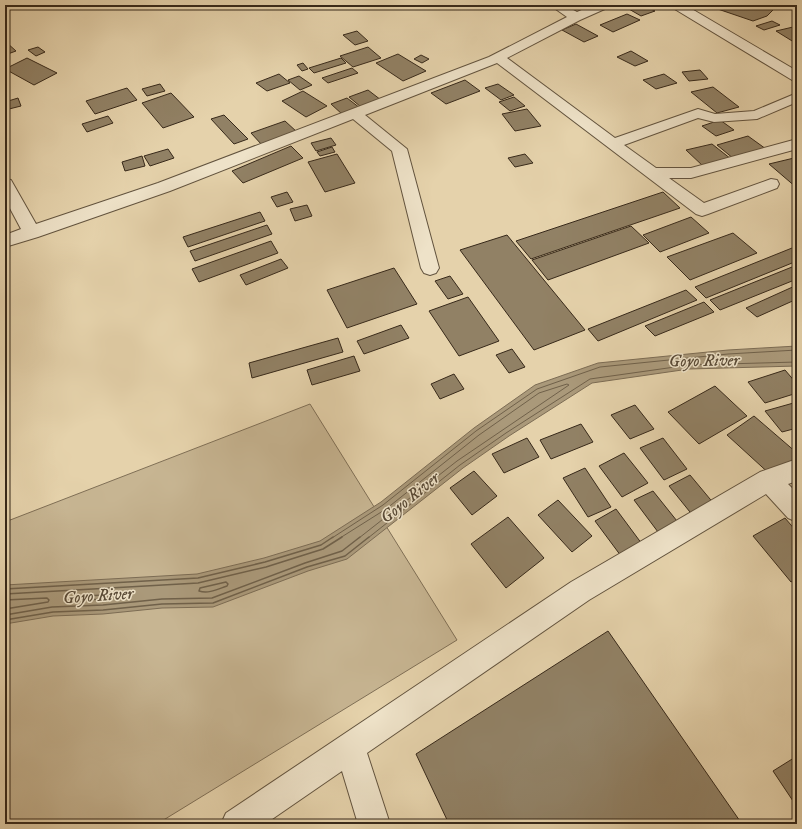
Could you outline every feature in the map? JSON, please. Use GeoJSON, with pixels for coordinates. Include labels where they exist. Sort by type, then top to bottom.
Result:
{"type":"FeatureCollection","features":[{"type":"Feature","properties":{"kind":"street"},"geometry":{"type":"LineString","coordinates":[[556,5],[576,17]]}},
{"type":"Feature","properties":{"kind":"street"},"geometry":{"type":"LineString","coordinates":[[5,241],[164,187],[498,58],[576,17],[603,5]]}},
{"type":"Feature","properties":{"kind":"street"},"geometry":{"type":"LineString","coordinates":[[677,5],[797,77]]}},
{"type":"Feature","properties":{"kind":"street"},"geometry":{"type":"LineString","coordinates":[[498,58],[702,210],[771,184]]}},
{"type":"Feature","properties":{"kind":"street"},"geometry":{"type":"LineString","coordinates":[[612,144],[698,113],[714,118],[757,115],[797,97]]}},
{"type":"Feature","properties":{"kind":"street"},"geometry":{"type":"LineString","coordinates":[[355,114],[399,149],[430,268]]}},
{"type":"Feature","properties":{"kind":"street"},"geometry":{"type":"LineString","coordinates":[[652,173],[691,173],[797,144]]}},
{"type":"Feature","properties":{"kind":"street"},"geometry":{"type":"LineString","coordinates":[[5,184],[32,232]]}},
{"type":"Feature","properties":{"kind":"street"},"geometry":{"type":"LineString","coordinates":[[237,824],[580,591],[768,480],[797,470]]}},
{"type":"Feature","properties":{"kind":"street"},"geometry":{"type":"LineString","coordinates":[[768,480],[797,510]]}},
{"type":"Feature","properties":{"kind":"street"},"geometry":{"type":"LineString","coordinates":[[350,747],[374,824]]}},
{"type":"Feature","properties":{"kind":"shaded area"},"geometry":{"type":"Polygon","coordinates":[[[310,404],[457,640],[157,824],[5,824],[5,522],[310,404]]]}},
{"type":"Feature","properties":{"kind":"water","name":"Goyo River"},"geometry":{"type":"Polygon","coordinates":[[[797,346],[797,366],[689,369],[592,383],[509,436],[463,468],[347,559],[308,571],[213,607],[162,608],[103,614],[53,616],[5,624],[5,585],[197,574],[264,558],[320,541],[381,502],[474,428],[535,385],[598,363],[728,350],[797,346]]]}},
{"type":"Feature","properties":{"kind":"building"},"geometry":{"type":"Polygon","coordinates":[[[622,5],[643,5],[655,11],[641,16],[622,5]]]}},
{"type":"Feature","properties":{"kind":"building"},"geometry":{"type":"Polygon","coordinates":[[[706,5],[772,5],[768,8],[774,9],[767,16],[753,21],[706,5]]]}},
{"type":"Feature","properties":{"kind":"building"},"geometry":{"type":"Polygon","coordinates":[[[627,14],[640,20],[613,32],[600,25],[627,14]]]}},
{"type":"Feature","properties":{"kind":"building"},"geometry":{"type":"Polygon","coordinates":[[[772,21],[780,25],[764,30],[756,26],[772,21]]]}},
{"type":"Feature","properties":{"kind":"building"},"geometry":{"type":"Polygon","coordinates":[[[576,24],[598,36],[584,42],[562,30],[576,24]]]}},
{"type":"Feature","properties":{"kind":"building"},"geometry":{"type":"Polygon","coordinates":[[[793,27],[797,29],[797,44],[776,31],[793,27]]]}},
{"type":"Feature","properties":{"kind":"building"},"geometry":{"type":"Polygon","coordinates":[[[357,31],[368,41],[355,45],[343,35],[357,31]]]}},
{"type":"Feature","properties":{"kind":"building"},"geometry":{"type":"Polygon","coordinates":[[[6,42],[16,51],[5,55],[6,42]]]}},
{"type":"Feature","properties":{"kind":"building"},"geometry":{"type":"Polygon","coordinates":[[[38,47],[45,52],[36,56],[28,50],[38,47]]]}},
{"type":"Feature","properties":{"kind":"building"},"geometry":{"type":"Polygon","coordinates":[[[368,47],[381,58],[353,67],[340,56],[368,47]]]}},
{"type":"Feature","properties":{"kind":"building"},"geometry":{"type":"Polygon","coordinates":[[[631,51],[648,61],[635,66],[617,57],[631,51]]]}},
{"type":"Feature","properties":{"kind":"building"},"geometry":{"type":"Polygon","coordinates":[[[398,54],[426,71],[403,81],[376,63],[398,54]]]}},
{"type":"Feature","properties":{"kind":"building"},"geometry":{"type":"Polygon","coordinates":[[[421,55],[429,59],[422,63],[414,59],[421,55]]]}},
{"type":"Feature","properties":{"kind":"building"},"geometry":{"type":"Polygon","coordinates":[[[27,58],[57,73],[34,85],[5,69],[27,58]]]}},
{"type":"Feature","properties":{"kind":"building"},"geometry":{"type":"Polygon","coordinates":[[[341,58],[346,63],[314,73],[309,68],[341,58]]]}},
{"type":"Feature","properties":{"kind":"building"},"geometry":{"type":"Polygon","coordinates":[[[303,63],[308,69],[302,71],[297,65],[303,63]]]}},
{"type":"Feature","properties":{"kind":"building"},"geometry":{"type":"Polygon","coordinates":[[[352,68],[358,73],[328,83],[322,78],[352,68]]]}},
{"type":"Feature","properties":{"kind":"building"},"geometry":{"type":"Polygon","coordinates":[[[700,70],[708,79],[689,81],[682,72],[700,70]]]}},
{"type":"Feature","properties":{"kind":"building"},"geometry":{"type":"Polygon","coordinates":[[[279,74],[290,83],[267,91],[256,83],[279,74]]]}},
{"type":"Feature","properties":{"kind":"building"},"geometry":{"type":"Polygon","coordinates":[[[664,74],[677,83],[656,89],[643,80],[664,74]]]}},
{"type":"Feature","properties":{"kind":"building"},"geometry":{"type":"Polygon","coordinates":[[[299,76],[312,85],[300,90],[288,80],[299,76]]]}},
{"type":"Feature","properties":{"kind":"building"},"geometry":{"type":"Polygon","coordinates":[[[465,80],[480,91],[446,104],[431,93],[465,80]]]}},
{"type":"Feature","properties":{"kind":"building"},"geometry":{"type":"Polygon","coordinates":[[[160,84],[165,91],[147,96],[142,89],[160,84]]]}},
{"type":"Feature","properties":{"kind":"building"},"geometry":{"type":"Polygon","coordinates":[[[498,84],[514,95],[501,100],[485,88],[498,84]]]}},
{"type":"Feature","properties":{"kind":"building"},"geometry":{"type":"Polygon","coordinates":[[[713,87],[739,107],[717,113],[691,92],[713,87]]]}},
{"type":"Feature","properties":{"kind":"building"},"geometry":{"type":"Polygon","coordinates":[[[127,88],[137,100],[95,114],[86,101],[127,88]]]}},
{"type":"Feature","properties":{"kind":"building"},"geometry":{"type":"Polygon","coordinates":[[[368,90],[381,100],[361,107],[349,97],[368,90]]]}},
{"type":"Feature","properties":{"kind":"building"},"geometry":{"type":"Polygon","coordinates":[[[303,91],[327,106],[306,117],[282,101],[303,91]]]}},
{"type":"Feature","properties":{"kind":"building"},"geometry":{"type":"Polygon","coordinates":[[[171,93],[194,117],[163,128],[142,103],[171,93]]]}},
{"type":"Feature","properties":{"kind":"building"},"geometry":{"type":"Polygon","coordinates":[[[514,97],[525,106],[510,111],[499,102],[514,97]]]}},
{"type":"Feature","properties":{"kind":"building"},"geometry":{"type":"Polygon","coordinates":[[[18,98],[21,106],[5,110],[5,102],[18,98]]]}},
{"type":"Feature","properties":{"kind":"building"},"geometry":{"type":"Polygon","coordinates":[[[347,98],[360,108],[343,115],[331,104],[347,98]]]}},
{"type":"Feature","properties":{"kind":"building"},"geometry":{"type":"Polygon","coordinates":[[[527,109],[541,126],[515,131],[502,114],[527,109]]]}},
{"type":"Feature","properties":{"kind":"building"},"geometry":{"type":"Polygon","coordinates":[[[224,115],[248,139],[234,144],[211,119],[224,115]]]}},
{"type":"Feature","properties":{"kind":"building"},"geometry":{"type":"Polygon","coordinates":[[[108,116],[113,123],[87,132],[82,124],[108,116]]]}},
{"type":"Feature","properties":{"kind":"building"},"geometry":{"type":"Polygon","coordinates":[[[720,120],[734,130],[716,136],[702,126],[720,120]]]}},
{"type":"Feature","properties":{"kind":"building"},"geometry":{"type":"Polygon","coordinates":[[[285,121],[297,132],[262,145],[251,133],[285,121]]]}},
{"type":"Feature","properties":{"kind":"building"},"geometry":{"type":"Polygon","coordinates":[[[748,136],[766,149],[734,159],[717,145],[748,136]]]}},
{"type":"Feature","properties":{"kind":"building"},"geometry":{"type":"Polygon","coordinates":[[[331,138],[336,145],[316,151],[311,143],[331,138]]]}},
{"type":"Feature","properties":{"kind":"building"},"geometry":{"type":"Polygon","coordinates":[[[712,144],[731,159],[704,167],[686,150],[712,144]]]}},
{"type":"Feature","properties":{"kind":"building"},"geometry":{"type":"Polygon","coordinates":[[[291,146],[303,158],[243,183],[232,171],[291,146]]]}},
{"type":"Feature","properties":{"kind":"building"},"geometry":{"type":"Polygon","coordinates":[[[332,147],[335,152],[320,156],[317,152],[332,147]]]}},
{"type":"Feature","properties":{"kind":"building"},"geometry":{"type":"Polygon","coordinates":[[[168,149],[174,158],[150,166],[144,156],[168,149]]]}},
{"type":"Feature","properties":{"kind":"building"},"geometry":{"type":"Polygon","coordinates":[[[337,154],[355,183],[325,192],[308,162],[337,154]]]}},
{"type":"Feature","properties":{"kind":"building"},"geometry":{"type":"Polygon","coordinates":[[[525,154],[533,163],[515,167],[508,158],[525,154]]]}},
{"type":"Feature","properties":{"kind":"building"},"geometry":{"type":"Polygon","coordinates":[[[142,156],[145,166],[125,171],[122,162],[142,156]]]}},
{"type":"Feature","properties":{"kind":"building"},"geometry":{"type":"Polygon","coordinates":[[[794,158],[797,160],[797,188],[769,164],[794,158]]]}},
{"type":"Feature","properties":{"kind":"building"},"geometry":{"type":"Polygon","coordinates":[[[287,192],[293,202],[277,207],[271,197],[287,192]]]}},
{"type":"Feature","properties":{"kind":"building"},"geometry":{"type":"Polygon","coordinates":[[[663,192],[680,208],[531,259],[516,241],[663,192]]]}},
{"type":"Feature","properties":{"kind":"building"},"geometry":{"type":"Polygon","coordinates":[[[307,205],[312,216],[295,221],[290,209],[307,205]]]}},
{"type":"Feature","properties":{"kind":"building"},"geometry":{"type":"Polygon","coordinates":[[[260,212],[265,221],[188,247],[183,237],[260,212]]]}},
{"type":"Feature","properties":{"kind":"building"},"geometry":{"type":"Polygon","coordinates":[[[691,217],[709,233],[660,252],[643,235],[691,217]]]}},
{"type":"Feature","properties":{"kind":"building"},"geometry":{"type":"Polygon","coordinates":[[[267,225],[272,234],[195,261],[190,251],[267,225]]]}},
{"type":"Feature","properties":{"kind":"building"},"geometry":{"type":"Polygon","coordinates":[[[631,226],[649,243],[548,280],[532,260],[631,226]]]}},
{"type":"Feature","properties":{"kind":"building"},"geometry":{"type":"Polygon","coordinates":[[[733,233],[757,253],[690,280],[667,257],[733,233]]]}},
{"type":"Feature","properties":{"kind":"building"},"geometry":{"type":"Polygon","coordinates":[[[507,235],[585,330],[534,350],[460,250],[507,235]]]}},
{"type":"Feature","properties":{"kind":"building"},"geometry":{"type":"Polygon","coordinates":[[[271,241],[278,253],[199,282],[192,269],[271,241]]]}},
{"type":"Feature","properties":{"kind":"building"},"geometry":{"type":"Polygon","coordinates":[[[797,246],[797,261],[706,298],[695,287],[797,246]]]}},
{"type":"Feature","properties":{"kind":"building"},"geometry":{"type":"Polygon","coordinates":[[[281,259],[288,268],[246,285],[240,275],[281,259]]]}},
{"type":"Feature","properties":{"kind":"building"},"geometry":{"type":"Polygon","coordinates":[[[797,265],[797,279],[720,310],[710,300],[797,265]]]}},
{"type":"Feature","properties":{"kind":"building"},"geometry":{"type":"Polygon","coordinates":[[[394,268],[417,304],[347,328],[327,290],[394,268]]]}},
{"type":"Feature","properties":{"kind":"building"},"geometry":{"type":"Polygon","coordinates":[[[450,276],[463,294],[448,299],[435,281],[450,276]]]}},
{"type":"Feature","properties":{"kind":"building"},"geometry":{"type":"Polygon","coordinates":[[[797,285],[797,299],[757,317],[746,308],[797,285]]]}},
{"type":"Feature","properties":{"kind":"building"},"geometry":{"type":"Polygon","coordinates":[[[686,290],[697,300],[598,341],[588,329],[686,290]]]}},
{"type":"Feature","properties":{"kind":"building"},"geometry":{"type":"Polygon","coordinates":[[[468,297],[499,341],[459,356],[429,311],[468,297]]]}},
{"type":"Feature","properties":{"kind":"building"},"geometry":{"type":"Polygon","coordinates":[[[704,302],[714,312],[655,336],[645,326],[704,302]]]}},
{"type":"Feature","properties":{"kind":"building"},"geometry":{"type":"Polygon","coordinates":[[[401,325],[409,338],[364,354],[357,341],[401,325]]]}},
{"type":"Feature","properties":{"kind":"building"},"geometry":{"type":"Polygon","coordinates":[[[338,338],[343,352],[252,378],[249,363],[338,338]]]}},
{"type":"Feature","properties":{"kind":"building"},"geometry":{"type":"Polygon","coordinates":[[[512,349],[525,367],[509,373],[496,355],[512,349]]]}},
{"type":"Feature","properties":{"kind":"building"},"geometry":{"type":"Polygon","coordinates":[[[354,356],[360,371],[312,385],[307,370],[354,356]]]}},
{"type":"Feature","properties":{"kind":"building"},"geometry":{"type":"Polygon","coordinates":[[[785,370],[797,384],[797,393],[765,403],[748,382],[785,370]]]}},
{"type":"Feature","properties":{"kind":"building"},"geometry":{"type":"Polygon","coordinates":[[[454,374],[464,389],[440,399],[431,384],[454,374]]]}},
{"type":"Feature","properties":{"kind":"building"},"geometry":{"type":"Polygon","coordinates":[[[715,386],[747,416],[699,444],[668,412],[715,386]]]}},
{"type":"Feature","properties":{"kind":"building"},"geometry":{"type":"Polygon","coordinates":[[[797,402],[797,428],[782,432],[765,411],[797,402]]]}},
{"type":"Feature","properties":{"kind":"building"},"geometry":{"type":"Polygon","coordinates":[[[635,405],[654,429],[630,439],[611,415],[635,405]]]}},
{"type":"Feature","properties":{"kind":"building"},"geometry":{"type":"Polygon","coordinates":[[[754,416],[797,453],[797,458],[773,477],[727,435],[754,416]]]}},
{"type":"Feature","properties":{"kind":"building"},"geometry":{"type":"Polygon","coordinates":[[[581,424],[593,442],[551,459],[540,440],[581,424]]]}},
{"type":"Feature","properties":{"kind":"building"},"geometry":{"type":"Polygon","coordinates":[[[527,438],[539,457],[504,473],[492,454],[527,438]]]}},
{"type":"Feature","properties":{"kind":"building"},"geometry":{"type":"Polygon","coordinates":[[[663,438],[687,469],[664,480],[640,448],[663,438]]]}},
{"type":"Feature","properties":{"kind":"building"},"geometry":{"type":"Polygon","coordinates":[[[624,453],[648,483],[622,497],[599,466],[624,453]]]}},
{"type":"Feature","properties":{"kind":"building"},"geometry":{"type":"Polygon","coordinates":[[[585,468],[611,507],[588,517],[563,478],[585,468]]]}},
{"type":"Feature","properties":{"kind":"building"},"geometry":{"type":"Polygon","coordinates":[[[474,471],[497,496],[472,515],[450,488],[474,471]]]}},
{"type":"Feature","properties":{"kind":"building"},"geometry":{"type":"Polygon","coordinates":[[[690,475],[715,505],[694,517],[669,486],[690,475]]]}},
{"type":"Feature","properties":{"kind":"building"},"geometry":{"type":"Polygon","coordinates":[[[653,491],[681,526],[661,536],[634,500],[653,491]]]}},
{"type":"Feature","properties":{"kind":"building"},"geometry":{"type":"Polygon","coordinates":[[[558,500],[592,536],[572,552],[538,515],[558,500]]]}},
{"type":"Feature","properties":{"kind":"building"},"geometry":{"type":"Polygon","coordinates":[[[616,509],[642,544],[621,556],[595,521],[616,509]]]}},
{"type":"Feature","properties":{"kind":"building"},"geometry":{"type":"Polygon","coordinates":[[[508,517],[544,558],[506,588],[471,544],[508,517]]]}},
{"type":"Feature","properties":{"kind":"building"},"geometry":{"type":"Polygon","coordinates":[[[785,518],[797,532],[797,579],[791,582],[753,536],[785,518]]]}},
{"type":"Feature","properties":{"kind":"building"},"geometry":{"type":"Polygon","coordinates":[[[608,631],[742,824],[449,824],[416,754],[608,631]]]}},
{"type":"Feature","properties":{"kind":"building"},"geometry":{"type":"Polygon","coordinates":[[[797,756],[797,807],[773,771],[797,756]]]}}]}
